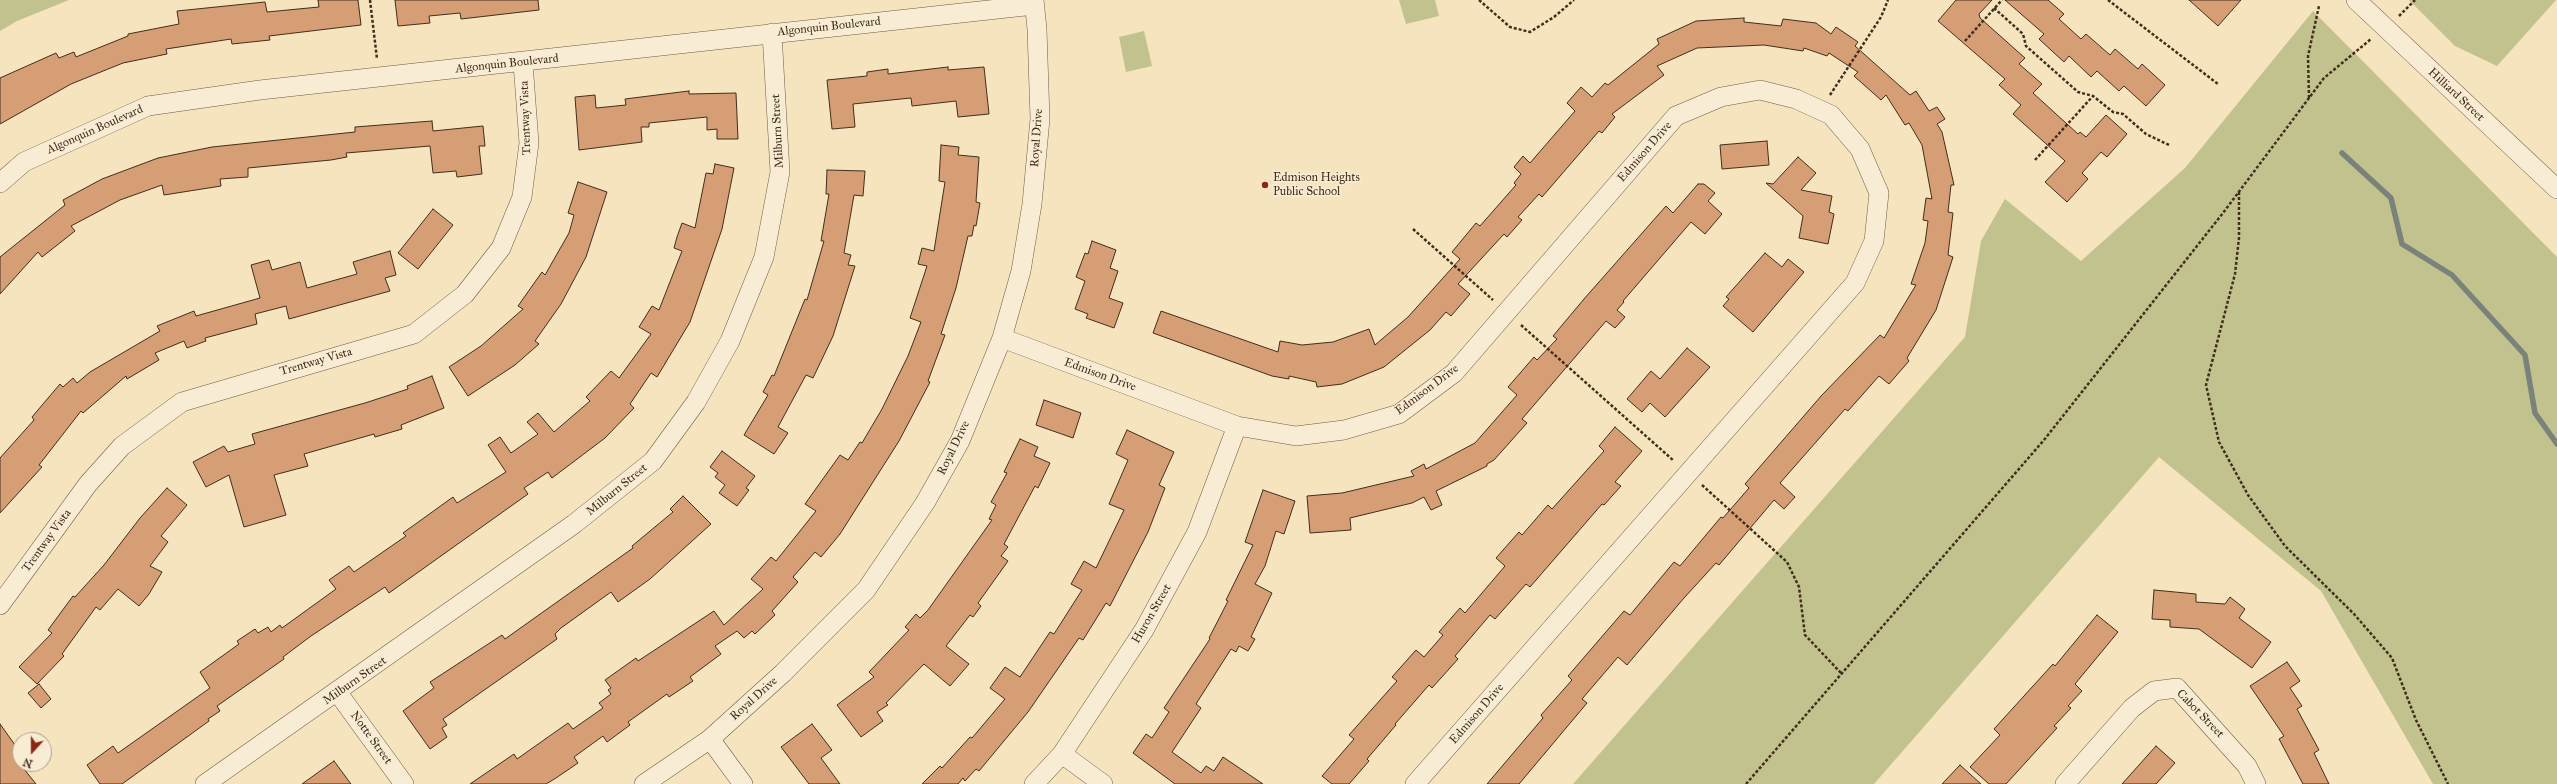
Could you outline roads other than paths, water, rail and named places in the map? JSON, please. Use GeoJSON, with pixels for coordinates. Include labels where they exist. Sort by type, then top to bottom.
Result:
{"type":"FeatureCollection","features":[{"type":"Feature","properties":{"kind":"street","name":"Hilliard Street"},"geometry":{"type":"LineString","coordinates":[[2356,0],[2557,189]]}},
{"type":"Feature","properties":{"kind":"street","name":"Algonquin Boulevard"},"geometry":{"type":"LineString","coordinates":[[0,183],[24,162],[148,106],[260,90],[524,63],[1034,2]]}},
{"type":"Feature","properties":{"kind":"street","name":"Royal Drive"},"geometry":{"type":"LineString","coordinates":[[644,784],[710,739],[783,673],[866,590],[925,503],[960,440],[1002,338],[1021,271],[1032,204],[1040,119],[1034,2]]}},
{"type":"Feature","properties":{"kind":"street","name":"Milburn Street"},"geometry":{"type":"LineString","coordinates":[[205,784],[338,693],[574,524],[647,466],[696,402],[730,341],[764,257],[780,172],[772,33]]}},
{"type":"Feature","properties":{"kind":"street","name":"Trentway Vista"},"geometry":{"type":"LineString","coordinates":[[0,604],[88,484],[122,446],[182,402],[414,334],[465,294],[501,248],[522,197],[529,143],[524,63]]}},
{"type":"Feature","properties":{"kind":"street","name":"Edmison Drive"},"geometry":{"type":"LineString","coordinates":[[1002,338],[1238,426],[1296,436],[1344,430],[1399,414],[1454,374],[1676,116],[1721,97],[1760,90],[1796,99],[1831,116],[1860,149],[1878,193],[1874,240],[1855,283],[1415,784]]}},
{"type":"Feature","properties":{"kind":"street","name":"Huron Street"},"geometry":{"type":"LineString","coordinates":[[1034,784],[1062,754],[1144,630],[1197,532],[1238,426]]}},
{"type":"Feature","properties":{"kind":"street","name":"Cabot Street"},"geometry":{"type":"LineString","coordinates":[[2064,784],[2132,708],[2154,691],[2177,688],[2247,766],[2256,784]]}},
{"type":"Feature","properties":{"kind":"street","name":"Notte Street"},"geometry":{"type":"LineString","coordinates":[[338,693],[404,784]]}},
{"type":"Feature","properties":{"kind":"street"},"geometry":{"type":"LineString","coordinates":[[710,739],[743,784]]}},
{"type":"Feature","properties":{"kind":"street"},"geometry":{"type":"LineString","coordinates":[[1062,754],[1103,784]]}},
{"type":"Feature","properties":{"kind":"waterway"},"geometry":{"type":"LineString","coordinates":[[2342,153],[2391,198],[2402,244],[2452,275],[2525,355],[2535,413],[2557,444]]}},
{"type":"Feature","properties":{"kind":"place","name":"Edmison Heights Public School"},"geometry":{"type":"Point","coordinates":[1265,185]}}]}
